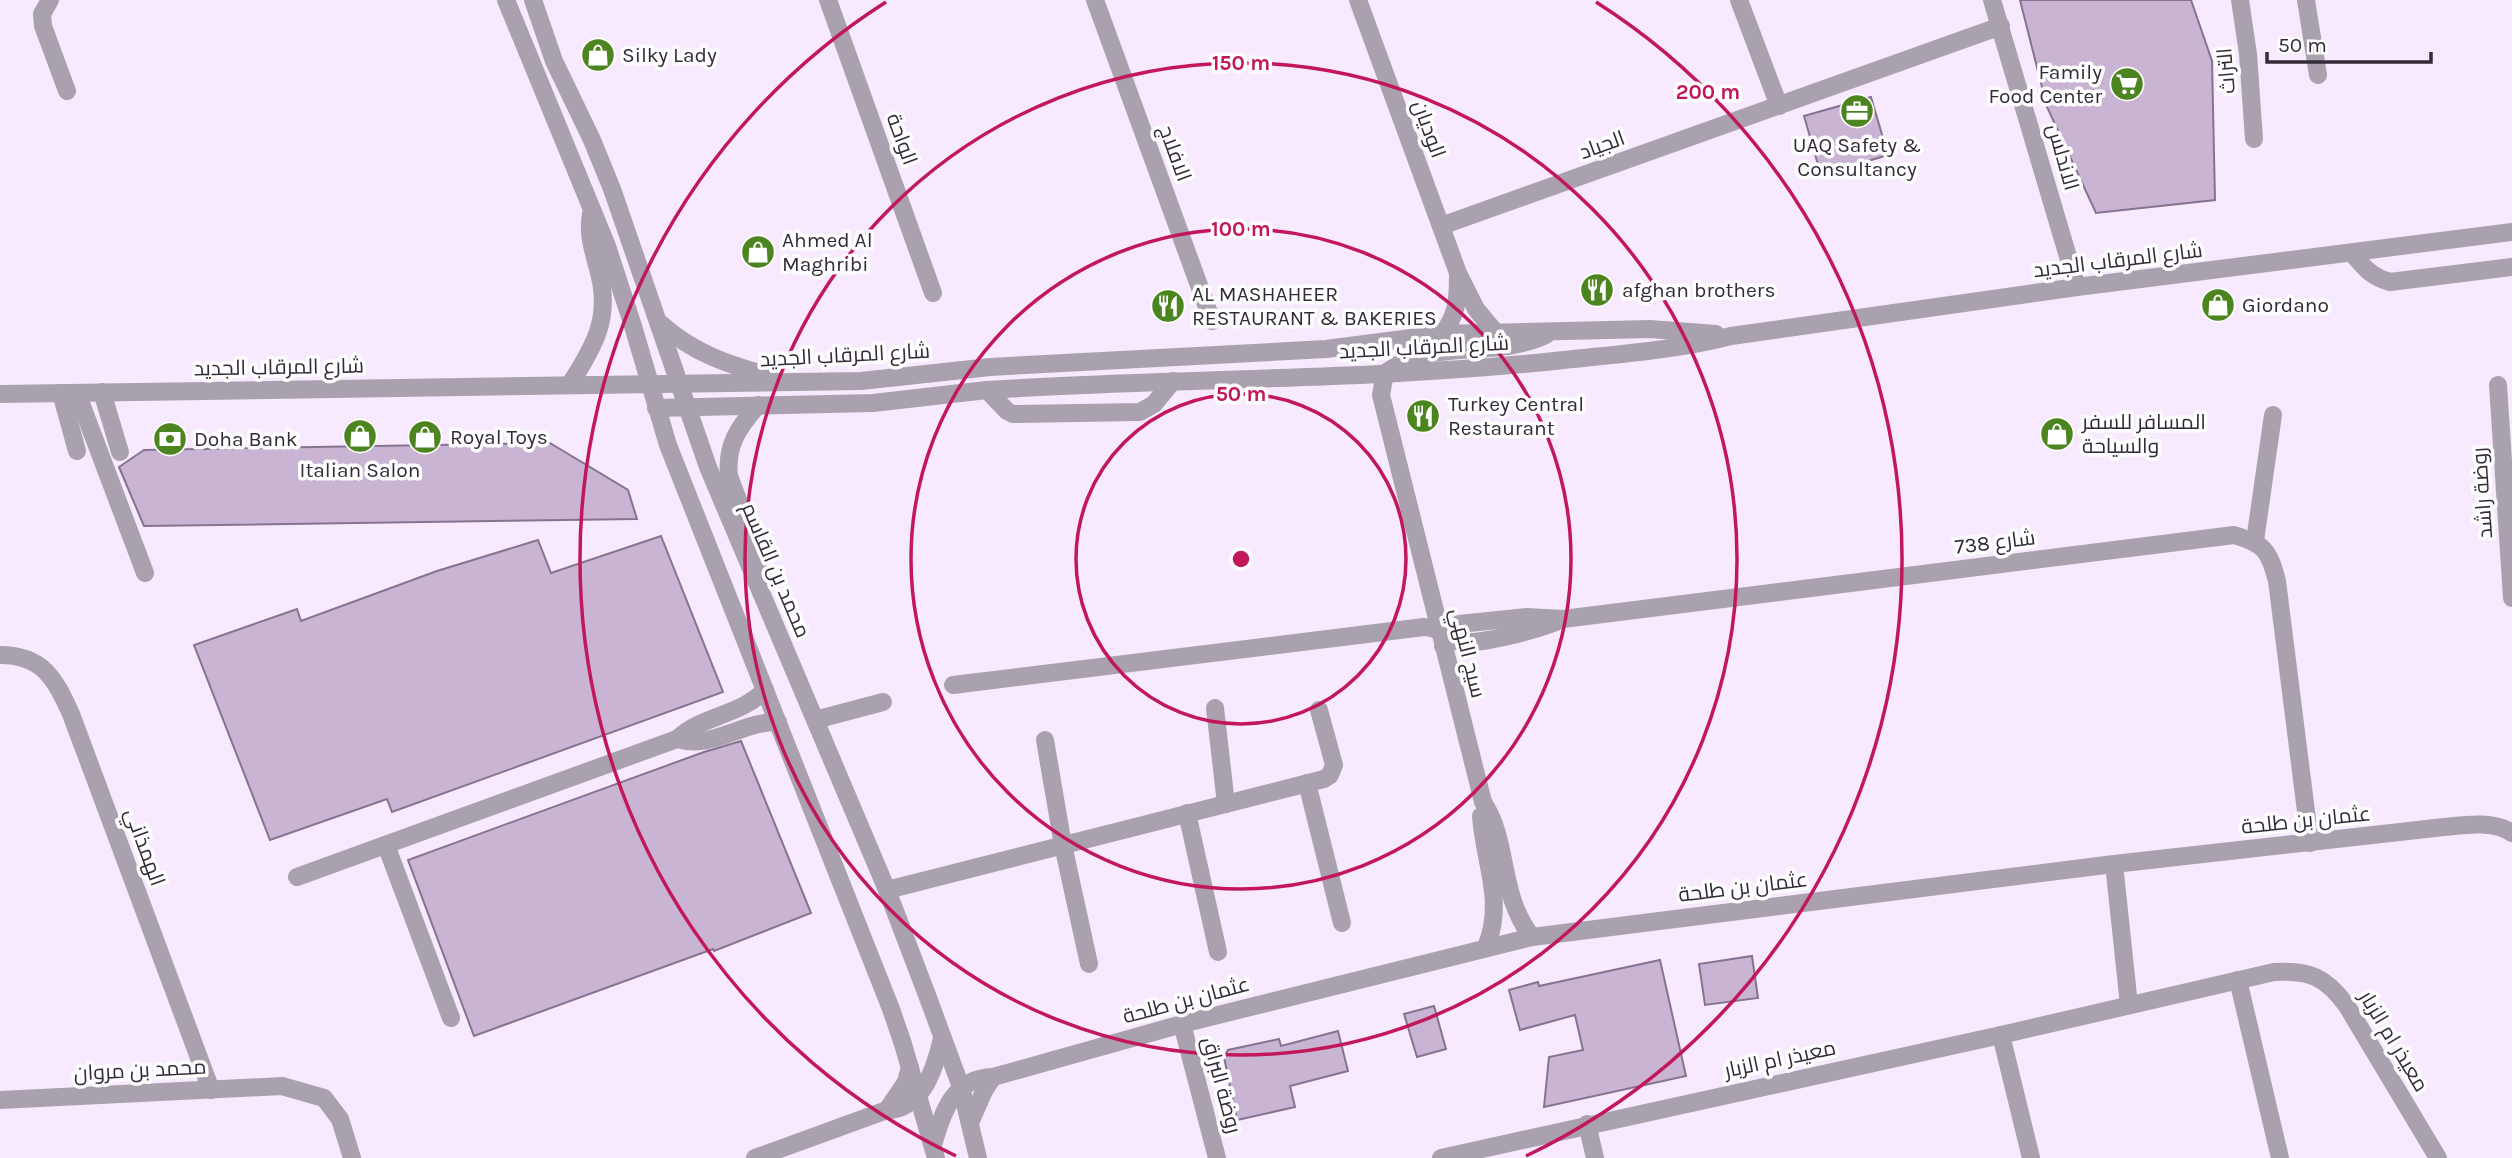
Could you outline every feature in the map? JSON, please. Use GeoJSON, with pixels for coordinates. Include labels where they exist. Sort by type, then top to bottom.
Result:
{"type":"FeatureCollection","features":[{"type":"Feature","properties":{"kind":"street"},"geometry":{"type":"LineString","coordinates":[[50,0],[41,14],[43,26],[68,91]]}},
{"type":"Feature","properties":{"kind":"street"},"geometry":{"type":"LineString","coordinates":[[506,0],[592,207],[621,286],[673,457],[891,1009],[935,1152]]}},
{"type":"Feature","properties":{"kind":"street","name":"محمد بن القاسم"},"geometry":{"type":"LineString","coordinates":[[533,0],[554,61],[602,162],[708,467],[887,890],[961,1087],[978,1158]]}},
{"type":"Feature","properties":{"kind":"street","name":"الواحة"},"geometry":{"type":"LineString","coordinates":[[828,0],[933,293]]}},
{"type":"Feature","properties":{"kind":"street","name":"الافلاج"},"geometry":{"type":"LineString","coordinates":[[1095,0],[1212,321]]}},
{"type":"Feature","properties":{"kind":"street","name":"الوديان"},"geometry":{"type":"LineString","coordinates":[[1358,0],[1458,273],[1476,309],[1496,332]]}},
{"type":"Feature","properties":{"kind":"street"},"geometry":{"type":"LineString","coordinates":[[1739,0],[1779,106]]}},
{"type":"Feature","properties":{"kind":"street","name":"الاندلس"},"geometry":{"type":"LineString","coordinates":[[1992,0],[2077,287]]}},
{"type":"Feature","properties":{"kind":"street","name":"التراث"},"geometry":{"type":"LineString","coordinates":[[2240,0],[2248,54],[2254,139]]}},
{"type":"Feature","properties":{"kind":"street"},"geometry":{"type":"LineString","coordinates":[[2306,0],[2318,75]]}},
{"type":"Feature","properties":{"kind":"street","name":"الجياد"},"geometry":{"type":"LineString","coordinates":[[1441,226],[2001,26]]}},
{"type":"Feature","properties":{"kind":"street"},"geometry":{"type":"LineString","coordinates":[[570,384],[593,348],[603,313],[601,283],[589,230],[592,207]]}},
{"type":"Feature","properties":{"kind":"street","name":"شارع المرقاب الجديد"},"geometry":{"type":"LineString","coordinates":[[656,408],[873,403],[987,390],[1385,373],[1531,363],[1695,345],[1731,336],[2077,287],[2512,232]]}},
{"type":"Feature","properties":{"kind":"street"},"geometry":{"type":"LineString","coordinates":[[2352,253],[2366,271],[2390,282],[2512,267]]}},
{"type":"Feature","properties":{"kind":"street","name":"الوديان"},"geometry":{"type":"LineString","coordinates":[[1442,334],[1458,303],[1458,273]]}},
{"type":"Feature","properties":{"kind":"street"},"geometry":{"type":"LineString","coordinates":[[659,322],[704,354],[722,362],[790,381]]}},
{"type":"Feature","properties":{"kind":"street","name":"شارع المرقاب الجديد"},"geometry":{"type":"LineString","coordinates":[[0,394],[893,379],[990,367],[1302,351],[1442,334],[1650,329],[1731,336]]}},
{"type":"Feature","properties":{"kind":"street"},"geometry":{"type":"LineString","coordinates":[[1385,373],[1417,356],[1523,345],[1555,331]]}},
{"type":"Feature","properties":{"kind":"street","name":"سيج النهي"},"geometry":{"type":"LineString","coordinates":[[1385,373],[1381,395],[1483,803],[1494,826],[1512,902],[1532,937]]}},
{"type":"Feature","properties":{"kind":"street"},"geometry":{"type":"LineString","coordinates":[[987,390],[1013,414],[1140,412],[1154,404],[1173,381]]}},
{"type":"Feature","properties":{"kind":"street","name":"روضة راشد"},"geometry":{"type":"LineString","coordinates":[[2498,385],[2512,598]]}},
{"type":"Feature","properties":{"kind":"street"},"geometry":{"type":"LineString","coordinates":[[69,393],[77,451]]}},
{"type":"Feature","properties":{"kind":"street"},"geometry":{"type":"LineString","coordinates":[[69,393],[145,573]]}},
{"type":"Feature","properties":{"kind":"street"},"geometry":{"type":"LineString","coordinates":[[106,393],[126,450]]}},
{"type":"Feature","properties":{"kind":"street"},"geometry":{"type":"LineString","coordinates":[[756,583],[758,552],[733,488],[727,463],[733,438],[758,405]]}},
{"type":"Feature","properties":{"kind":"street"},"geometry":{"type":"LineString","coordinates":[[2273,415],[2255,541],[2270,555],[2277,581],[2310,843]]}},
{"type":"Feature","properties":{"kind":"street","name":"شارع 738"},"geometry":{"type":"LineString","coordinates":[[953,684],[1424,627],[1443,637],[1463,642],[1512,635],[1563,619],[2214,537],[2234,535],[2255,541]]}},
{"type":"Feature","properties":{"kind":"street","name":"الهمذاني"},"geometry":{"type":"LineString","coordinates":[[0,655],[39,664],[57,682],[211,1090]]}},
{"type":"Feature","properties":{"kind":"street"},"geometry":{"type":"LineString","coordinates":[[298,877],[677,739],[695,726],[746,706],[765,690]]}},
{"type":"Feature","properties":{"kind":"street"},"geometry":{"type":"LineString","coordinates":[[817,723],[884,705]]}},
{"type":"Feature","properties":{"kind":"street"},"geometry":{"type":"LineString","coordinates":[[1215,708],[1226,803]]}},
{"type":"Feature","properties":{"kind":"street"},"geometry":{"type":"LineString","coordinates":[[887,890],[1324,779],[1333,771],[1334,765],[1319,710]]}},
{"type":"Feature","properties":{"kind":"street"},"geometry":{"type":"LineString","coordinates":[[677,739],[686,742],[706,741],[760,723],[778,722]]}},
{"type":"Feature","properties":{"kind":"street"},"geometry":{"type":"LineString","coordinates":[[1045,740],[1063,845],[1089,964]]}},
{"type":"Feature","properties":{"kind":"street"},"geometry":{"type":"LineString","coordinates":[[1307,783],[1342,923]]}},
{"type":"Feature","properties":{"kind":"street"},"geometry":{"type":"LineString","coordinates":[[1483,803],[1481,820],[1496,906],[1492,934],[1486,947]]}},
{"type":"Feature","properties":{"kind":"street"},"geometry":{"type":"LineString","coordinates":[[1187,813],[1218,952]]}},
{"type":"Feature","properties":{"kind":"street","name":"عثمان بن طلحة"},"geometry":{"type":"LineString","coordinates":[[961,1087],[976,1079],[993,1077],[1182,1024],[1532,937],[2113,864],[2465,825],[2510,826]]}},
{"type":"Feature","properties":{"kind":"street"},"geometry":{"type":"LineString","coordinates":[[386,845],[451,1018]]}},
{"type":"Feature","properties":{"kind":"street"},"geometry":{"type":"LineString","coordinates":[[2113,864],[2129,1004]]}},
{"type":"Feature","properties":{"kind":"street","name":"معيذر ام الزبار"},"geometry":{"type":"LineString","coordinates":[[1441,1158],[1486,1153],[1587,1124],[2001,1035],[2274,972],[2295,971],[2317,976],[2334,989],[2347,1006],[2438,1158]]}},
{"type":"Feature","properties":{"kind":"street"},"geometry":{"type":"LineString","coordinates":[[2238,980],[2280,1158]]}},
{"type":"Feature","properties":{"kind":"street","name":"روضة البراق"},"geometry":{"type":"LineString","coordinates":[[1182,1024],[1217,1158]]}},
{"type":"Feature","properties":{"kind":"street"},"geometry":{"type":"LineString","coordinates":[[2001,1035],[2031,1158]]}},
{"type":"Feature","properties":{"kind":"street"},"geometry":{"type":"LineString","coordinates":[[755,1158],[887,1110],[905,1107],[919,1095],[933,1068],[942,1038]]}},
{"type":"Feature","properties":{"kind":"street"},"geometry":{"type":"LineString","coordinates":[[887,1110],[906,1082],[910,1067]]}},
{"type":"Feature","properties":{"kind":"street"},"geometry":{"type":"LineString","coordinates":[[970,1124],[993,1077]]}},
{"type":"Feature","properties":{"kind":"street","name":"محمد بن مروان"},"geometry":{"type":"LineString","coordinates":[[0,1100],[282,1086],[324,1098],[340,1119],[352,1158]]}},
{"type":"Feature","properties":{"kind":"street"},"geometry":{"type":"LineString","coordinates":[[935,1152],[940,1123],[961,1087]]}},
{"type":"Feature","properties":{"kind":"street"},"geometry":{"type":"LineString","coordinates":[[1587,1124],[1595,1158]]}},
{"type":"Feature","properties":{"kind":"building","name":"Family Food Center"},"geometry":{"type":"Polygon","coordinates":[[[2020,0],[2191,0],[2212,61],[2215,200],[2096,213],[2047,107],[2020,0]]]}},
{"type":"Feature","properties":{"kind":"building"},"geometry":{"type":"Polygon","coordinates":[[[1871,97],[1888,155],[1821,175],[1804,116],[1871,97]]]}},
{"type":"Feature","properties":{"kind":"building"},"geometry":{"type":"Polygon","coordinates":[[[550,443],[628,490],[637,519],[144,526],[119,467],[144,450],[550,443]]]}},
{"type":"Feature","properties":{"kind":"building"},"geometry":{"type":"Polygon","coordinates":[[[661,536],[723,692],[392,812],[387,799],[270,840],[194,645],[297,609],[301,621],[437,571],[538,540],[551,573],[661,536]]]}},
{"type":"Feature","properties":{"kind":"building"},"geometry":{"type":"Polygon","coordinates":[[[741,741],[811,913],[714,951],[713,949],[474,1036],[408,860],[741,741]]]}},
{"type":"Feature","properties":{"kind":"building"},"geometry":{"type":"Polygon","coordinates":[[[1752,956],[1758,998],[1705,1005],[1699,964],[1752,956]]]}},
{"type":"Feature","properties":{"kind":"building"},"geometry":{"type":"Polygon","coordinates":[[[1660,960],[1686,1076],[1544,1107],[1549,1057],[1583,1050],[1575,1015],[1520,1030],[1509,990],[1538,982],[1539,986],[1660,960]]]}},
{"type":"Feature","properties":{"kind":"building"},"geometry":{"type":"Polygon","coordinates":[[[1434,1006],[1446,1049],[1417,1057],[1404,1014],[1434,1006]]]}},
{"type":"Feature","properties":{"kind":"building"},"geometry":{"type":"Polygon","coordinates":[[[1338,1031],[1348,1071],[1290,1086],[1295,1107],[1237,1120],[1224,1057],[1228,1050],[1279,1039],[1281,1046],[1338,1031]]]}},
{"type":"Feature","properties":{"kind":"place","name":"Silky Lady"},"geometry":{"type":"Point","coordinates":[598,55]}},
{"type":"Feature","properties":{"kind":"place","name":"Family Food Center"},"geometry":{"type":"Point","coordinates":[2127,84]}},
{"type":"Feature","properties":{"kind":"place","name":"UAQ Safety & Consultancy"},"geometry":{"type":"Point","coordinates":[1857,111]}},
{"type":"Feature","properties":{"kind":"place","name":"Ahmed Al Maghribi"},"geometry":{"type":"Point","coordinates":[758,252]}},
{"type":"Feature","properties":{"kind":"place","name":"afghan brothers"},"geometry":{"type":"Point","coordinates":[1597,290]}},
{"type":"Feature","properties":{"kind":"place","name":"Giordano"},"geometry":{"type":"Point","coordinates":[2218,305]}},
{"type":"Feature","properties":{"kind":"place","name":"AL MASHAHEER RESTAURANT & BAKERIES"},"geometry":{"type":"Point","coordinates":[1168,306]}},
{"type":"Feature","properties":{"kind":"place","name":"Turkey Central Restaurant"},"geometry":{"type":"Point","coordinates":[1423,416]}},
{"type":"Feature","properties":{"kind":"place","name":"المسافر للسفر والسياحة"},"geometry":{"type":"Point","coordinates":[2057,434]}},
{"type":"Feature","properties":{"kind":"place","name":"Italian Salon"},"geometry":{"type":"Point","coordinates":[360,436]}},
{"type":"Feature","properties":{"kind":"place","name":"Royal Toys"},"geometry":{"type":"Point","coordinates":[425,437]}},
{"type":"Feature","properties":{"kind":"place","name":"Doha Bank"},"geometry":{"type":"Point","coordinates":[170,439]}}]}
